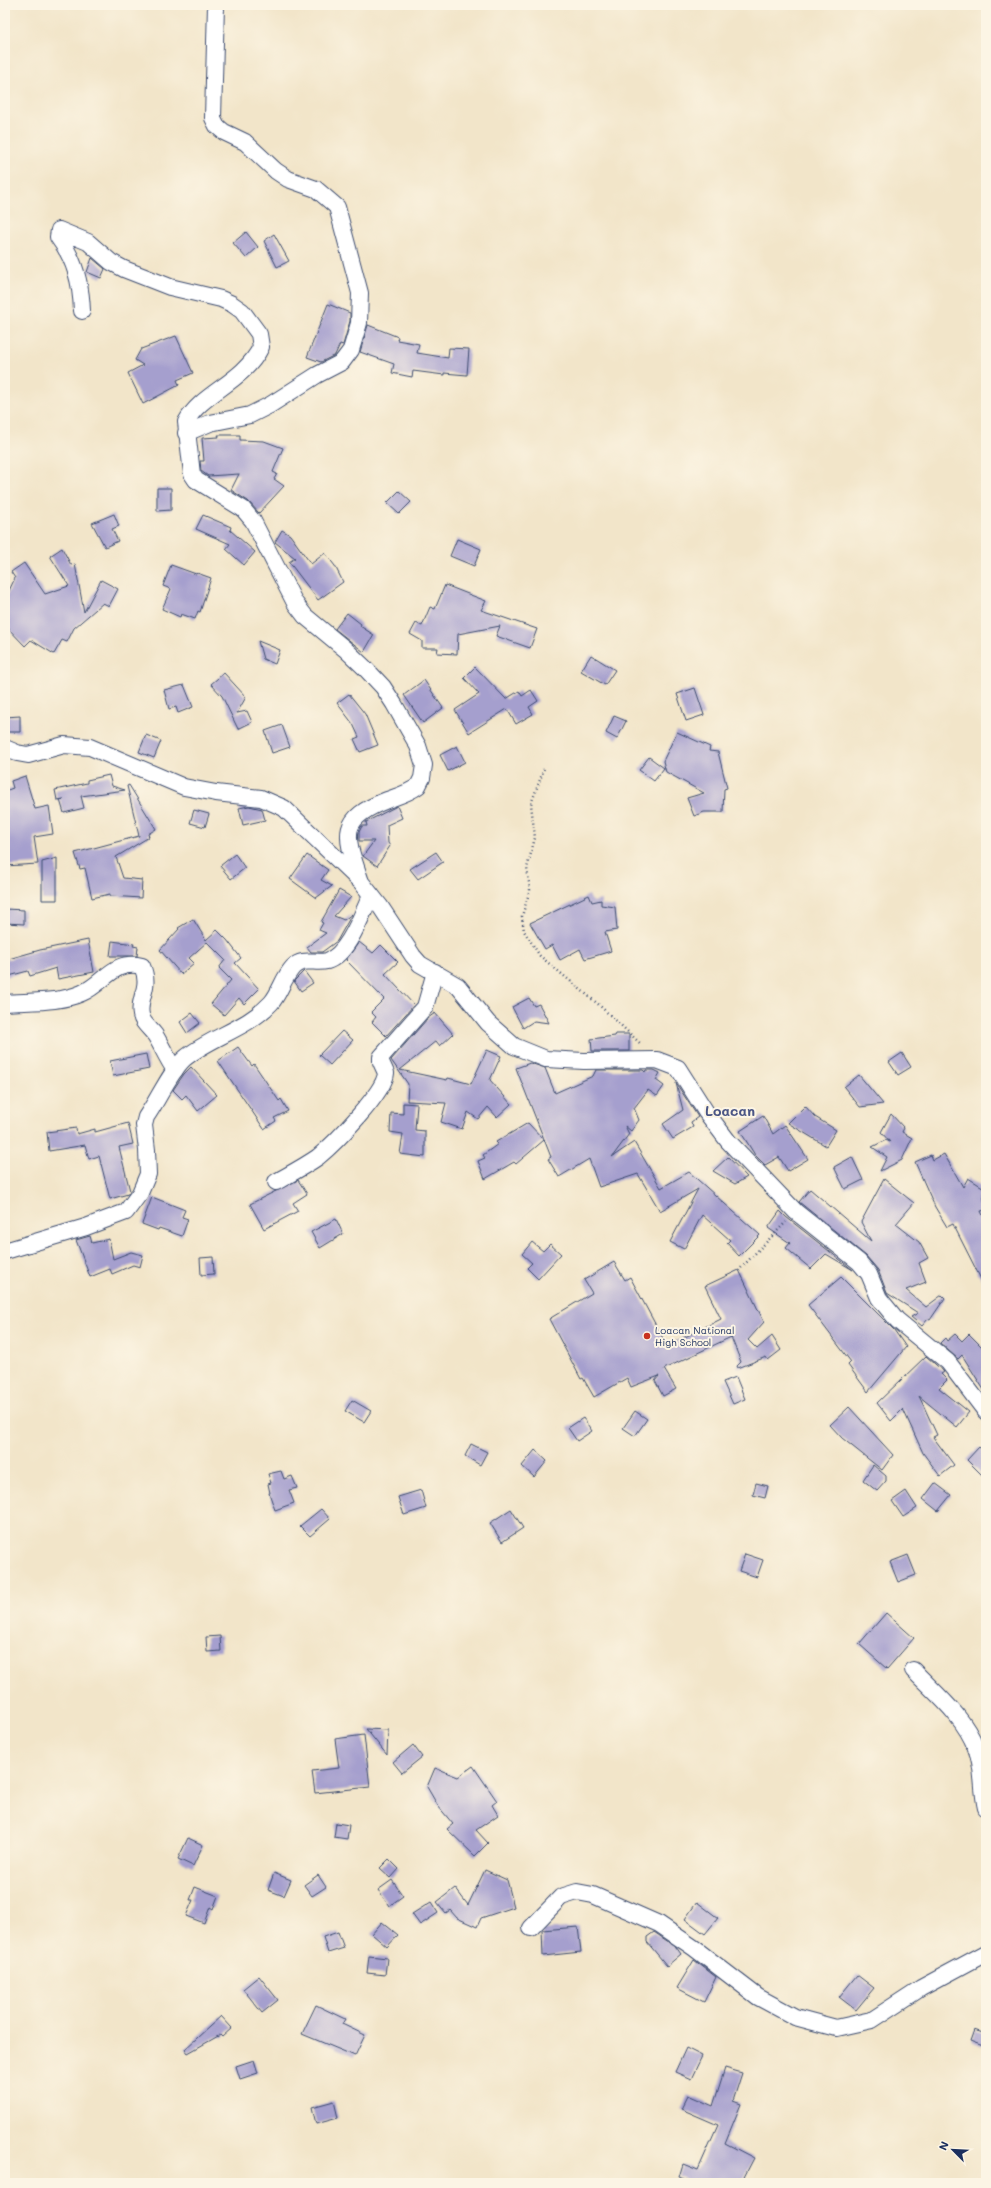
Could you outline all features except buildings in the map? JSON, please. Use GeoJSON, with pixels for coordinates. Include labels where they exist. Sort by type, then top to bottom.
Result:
{"type":"FeatureCollection","features":[{"type":"Feature","properties":{"kind":"street"},"geometry":{"type":"LineString","coordinates":[[186,433],[210,423],[250,415],[270,405],[317,375],[342,362],[351,350],[359,323],[360,293],[337,207],[316,189],[288,179],[276,171],[245,142],[224,132],[217,126],[214,118],[216,5]]}},
{"type":"Feature","properties":{"kind":"street"},"geometry":{"type":"LineString","coordinates":[[5,1251],[86,1228],[126,1212],[140,1193],[148,1174],[144,1125],[146,1117],[175,1070],[184,1059],[241,1025],[270,1004],[293,966],[307,960],[319,962],[335,957],[343,950],[352,934],[366,889],[349,844],[348,837],[352,822],[363,811],[412,791],[418,786],[422,778],[424,765],[418,746],[383,687],[345,648],[306,616],[295,602],[253,521],[243,509],[196,480],[192,474],[186,433],[186,422],[196,408],[236,378],[247,367],[261,347],[259,334],[242,311],[221,299],[170,287],[124,269],[111,262],[88,242],[59,230],[58,237],[75,265],[82,311]]}},
{"type":"Feature","properties":{"kind":"street"},"geometry":{"type":"LineString","coordinates":[[5,748],[17,753],[28,755],[64,745],[90,747],[184,787],[216,793],[261,798],[284,808],[366,889],[420,964],[458,986],[500,1035],[514,1046],[535,1056],[546,1059],[584,1062],[657,1060],[678,1068],[706,1112],[728,1141],[796,1212],[859,1262],[869,1274],[879,1298],[897,1320],[948,1362],[986,1412]]}},
{"type":"Feature","properties":{"kind":"street"},"geometry":{"type":"LineString","coordinates":[[5,1003],[72,997],[91,988],[117,967],[130,965],[142,966],[146,974],[146,992],[140,1007],[141,1016],[154,1034],[175,1070]]}},
{"type":"Feature","properties":{"kind":"street"},"geometry":{"type":"LineString","coordinates":[[276,1182],[318,1156],[334,1142],[380,1091],[386,1073],[381,1062],[381,1057],[425,1007],[435,972]]}},
{"type":"Feature","properties":{"kind":"street"},"geometry":{"type":"LineString","coordinates":[[913,1670],[962,1721],[976,1748],[981,1765],[982,1789],[986,1808]]}},
{"type":"Feature","properties":{"kind":"street"},"geometry":{"type":"LineString","coordinates":[[531,1928],[561,1897],[577,1892],[593,1895],[659,1924],[764,2000],[795,2017],[836,2028],[872,2020],[921,1988],[986,1953]]}},
{"type":"Feature","properties":{"kind":"path"},"geometry":{"type":"LineString","coordinates":[[544,769],[531,804],[535,838],[527,868],[530,890],[522,916],[524,931],[540,956],[615,1020],[657,1060]]}},
{"type":"Feature","properties":{"kind":"path"},"geometry":{"type":"LineString","coordinates":[[741,1268],[796,1212]]}},
{"type":"Feature","properties":{"kind":"place","name":"Loacan National High School"},"geometry":{"type":"Point","coordinates":[647,1336]}},
{"type":"Feature","properties":{"kind":"district","name":"Loacan"},"geometry":{"type":"Point","coordinates":[730,1111]}}]}
